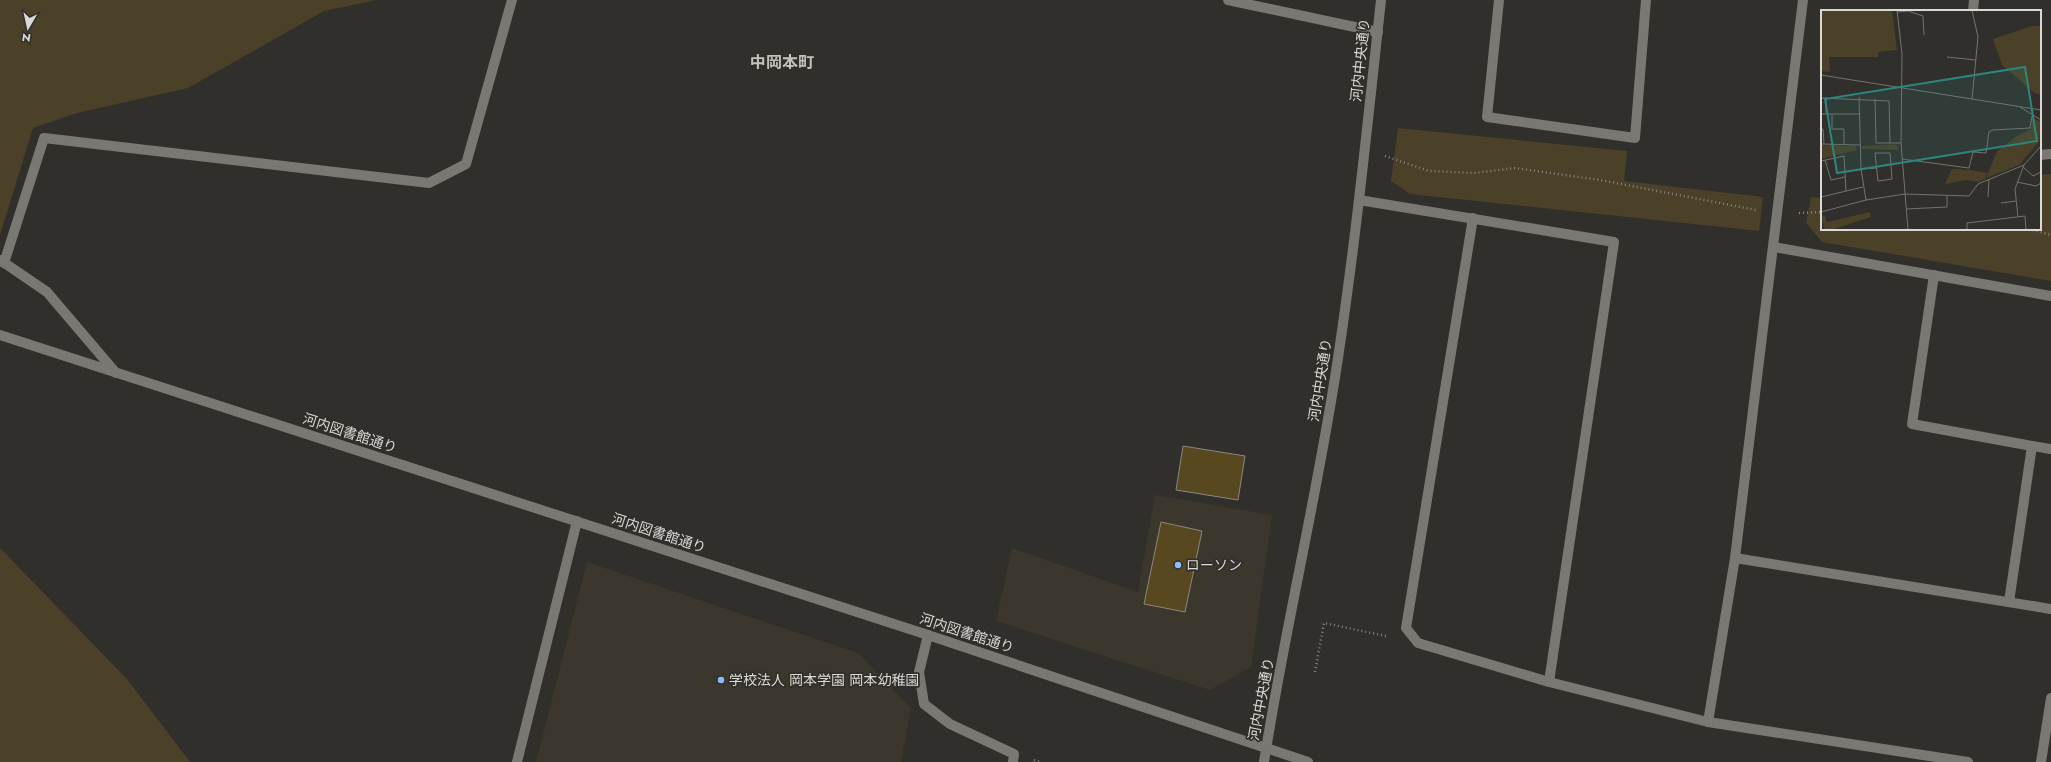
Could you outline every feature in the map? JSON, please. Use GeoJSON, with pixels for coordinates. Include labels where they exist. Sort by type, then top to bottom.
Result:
{"type":"FeatureCollection","features":[{"type":"Feature","properties":{"kind":"street"},"geometry":{"type":"LineString","coordinates":[[116,372],[47,292],[2,261],[44,138],[429,183],[466,164],[512,0]]}},
{"type":"Feature","properties":{"kind":"street"},"geometry":{"type":"LineString","coordinates":[[1228,0],[1378,32]]}},
{"type":"Feature","properties":{"kind":"street","name":"河内中央通り"},"geometry":{"type":"LineString","coordinates":[[1264,762],[1334,382],[1359,200],[1381,0]]}},
{"type":"Feature","properties":{"kind":"street"},"geometry":{"type":"LineString","coordinates":[[1499,0],[1488,117],[1635,138],[1646,0]]}},
{"type":"Feature","properties":{"kind":"street"},"geometry":{"type":"LineString","coordinates":[[1708,722],[1735,558],[1803,0]]}},
{"type":"Feature","properties":{"kind":"street"},"geometry":{"type":"LineString","coordinates":[[1972,10],[1974,0]]}},
{"type":"Feature","properties":{"kind":"street"},"geometry":{"type":"LineString","coordinates":[[2041,155],[2051,154]]}},
{"type":"Feature","properties":{"kind":"street"},"geometry":{"type":"LineString","coordinates":[[1359,200],[1614,242],[1549,682]]}},
{"type":"Feature","properties":{"kind":"street"},"geometry":{"type":"LineString","coordinates":[[1473,218],[1406,628],[1418,643],[1549,682],[1708,722],[1968,762]]}},
{"type":"Feature","properties":{"kind":"street"},"geometry":{"type":"LineString","coordinates":[[1774,247],[2051,296]]}},
{"type":"Feature","properties":{"kind":"street"},"geometry":{"type":"LineString","coordinates":[[1934,275],[1912,424],[2051,449]]}},
{"type":"Feature","properties":{"kind":"street","name":"河内図書館通り"},"geometry":{"type":"LineString","coordinates":[[0,335],[928,635],[1308,762]]}},
{"type":"Feature","properties":{"kind":"street"},"geometry":{"type":"LineString","coordinates":[[2009,602],[2032,446]]}},
{"type":"Feature","properties":{"kind":"street"},"geometry":{"type":"LineString","coordinates":[[517,762],[577,521]]}},
{"type":"Feature","properties":{"kind":"street"},"geometry":{"type":"LineString","coordinates":[[1735,558],[2051,609]]}},
{"type":"Feature","properties":{"kind":"street"},"geometry":{"type":"LineString","coordinates":[[928,635],[919,672],[924,704],[950,724],[1014,754],[1013,762]]}},
{"type":"Feature","properties":{"kind":"street"},"geometry":{"type":"LineString","coordinates":[[2041,762],[2051,698]]}},
{"type":"Feature","properties":{"kind":"path"},"geometry":{"type":"LineString","coordinates":[[1364,149],[1429,171],[1474,173],[1515,168],[1600,180],[1777,214],[1821,212]]}},
{"type":"Feature","properties":{"kind":"path"},"geometry":{"type":"LineString","coordinates":[[2033,230],[2051,235]]}},
{"type":"Feature","properties":{"kind":"path"},"geometry":{"type":"LineString","coordinates":[[1315,672],[1324,622],[1397,638],[1410,633]]}},
{"type":"Feature","properties":{"kind":"shaded area"},"geometry":{"type":"Polygon","coordinates":[[[0,0],[377,0],[324,11],[188,88],[77,113],[33,128],[0,235],[0,0]]]}},
{"type":"Feature","properties":{"kind":"shaded area"},"geometry":{"type":"Polygon","coordinates":[[[1398,128],[1627,151],[1624,181],[1763,197],[1759,231],[1410,194],[1391,181],[1398,128]]]}},
{"type":"Feature","properties":{"kind":"shaded area"},"geometry":{"type":"Polygon","coordinates":[[[2051,174],[2051,281],[1822,242],[1806,223],[1811,197],[1821,198],[1821,230],[2041,230],[2041,175],[2051,174]]]}},
{"type":"Feature","properties":{"kind":"shaded area"},"geometry":{"type":"Polygon","coordinates":[[[1155,495],[1272,515],[1251,667],[1210,690],[996,621],[1012,548],[1138,592],[1155,495]]]}},
{"type":"Feature","properties":{"kind":"shaded area"},"geometry":{"type":"Polygon","coordinates":[[[0,548],[127,679],[190,762],[0,762],[0,548]]]}},
{"type":"Feature","properties":{"kind":"shaded area","name":"学校法人 岡本学園 岡本幼稚園"},"geometry":{"type":"Polygon","coordinates":[[[587,562],[858,653],[911,708],[901,762],[536,762],[587,562]]]}},
{"type":"Feature","properties":{"kind":"building"},"geometry":{"type":"Polygon","coordinates":[[[1183,446],[1245,456],[1238,500],[1176,490],[1183,446]]]}},
{"type":"Feature","properties":{"kind":"building"},"geometry":{"type":"Polygon","coordinates":[[[1161,522],[1202,531],[1185,612],[1144,604],[1161,522]]]}},
{"type":"Feature","properties":{"kind":"place","name":"ローソン"},"geometry":{"type":"Point","coordinates":[1178,565]}},
{"type":"Feature","properties":{"kind":"place","name":"学校法人 岡本学園 岡本幼稚園"},"geometry":{"type":"Point","coordinates":[721,680]}},
{"type":"Feature","properties":{"kind":"district","name":"中岡本町"},"geometry":{"type":"Point","coordinates":[782,62]}}]}
